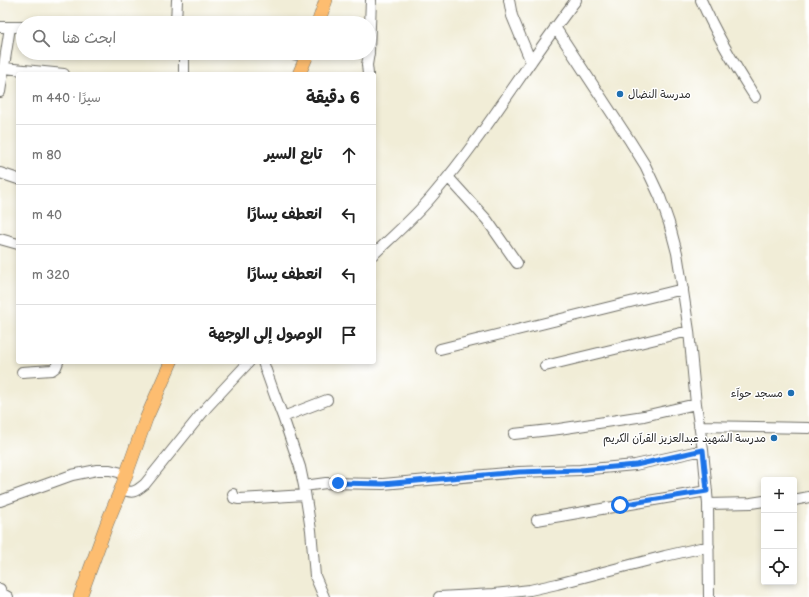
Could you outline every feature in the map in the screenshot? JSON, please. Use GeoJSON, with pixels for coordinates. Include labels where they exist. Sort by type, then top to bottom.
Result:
{"type":"FeatureCollection","features":[{"type":"Feature","properties":{"kind":"main road"},"geometry":{"type":"LineString","coordinates":[[320,16],[326,0]]}},
{"type":"Feature","properties":{"kind":"main road"},"geometry":{"type":"LineString","coordinates":[[300,72],[305,60]]}},
{"type":"Feature","properties":{"kind":"main road"},"geometry":{"type":"LineString","coordinates":[[80,597],[146,419],[170,364]]}},
{"type":"Feature","properties":{"kind":"street"},"geometry":{"type":"LineString","coordinates":[[176,16],[177,0]]}},
{"type":"Feature","properties":{"kind":"street"},"geometry":{"type":"LineString","coordinates":[[370,16],[371,0]]}},
{"type":"Feature","properties":{"kind":"street"},"geometry":{"type":"LineString","coordinates":[[509,0],[512,16],[531,62]]}},
{"type":"Feature","properties":{"kind":"street"},"geometry":{"type":"LineString","coordinates":[[376,252],[433,195],[448,177],[576,0]]}},
{"type":"Feature","properties":{"kind":"street"},"geometry":{"type":"LineString","coordinates":[[701,0],[708,16],[736,67],[755,97]]}},
{"type":"Feature","properties":{"kind":"street"},"geometry":{"type":"LineString","coordinates":[[0,92],[4,68],[5,27],[16,27]]}},
{"type":"Feature","properties":{"kind":"street"},"geometry":{"type":"LineString","coordinates":[[555,27],[645,165],[669,223],[677,253],[683,289],[689,331],[696,404],[703,450],[708,504],[709,597]]}},
{"type":"Feature","properties":{"kind":"street"},"geometry":{"type":"LineString","coordinates":[[184,60],[184,72]]}},
{"type":"Feature","properties":{"kind":"street"},"geometry":{"type":"LineString","coordinates":[[368,60],[368,72]]}},
{"type":"Feature","properties":{"kind":"street"},"geometry":{"type":"LineString","coordinates":[[4,68],[44,72]]}},
{"type":"Feature","properties":{"kind":"street"},"geometry":{"type":"LineString","coordinates":[[0,173],[16,178]]}},
{"type":"Feature","properties":{"kind":"street"},"geometry":{"type":"LineString","coordinates":[[448,177],[487,220],[517,263]]}},
{"type":"Feature","properties":{"kind":"street"},"geometry":{"type":"LineString","coordinates":[[0,239],[16,243]]}},
{"type":"Feature","properties":{"kind":"street"},"geometry":{"type":"LineString","coordinates":[[440,349],[683,289]]}},
{"type":"Feature","properties":{"kind":"street"},"geometry":{"type":"LineString","coordinates":[[544,366],[689,331]]}},
{"type":"Feature","properties":{"kind":"street"},"geometry":{"type":"LineString","coordinates":[[22,372],[52,370],[57,364]]}},
{"type":"Feature","properties":{"kind":"street"},"geometry":{"type":"LineString","coordinates":[[121,489],[134,492],[145,484],[208,407],[247,364]]}},
{"type":"Feature","properties":{"kind":"street"},"geometry":{"type":"LineString","coordinates":[[264,364],[284,417],[300,467],[311,530],[315,576],[324,597]]}},
{"type":"Feature","properties":{"kind":"street"},"geometry":{"type":"LineString","coordinates":[[284,417],[327,400]]}},
{"type":"Feature","properties":{"kind":"street"},"geometry":{"type":"LineString","coordinates":[[514,434],[644,416],[696,404]]}},
{"type":"Feature","properties":{"kind":"street"},"geometry":{"type":"LineString","coordinates":[[699,426],[809,428]]}},
{"type":"Feature","properties":{"kind":"street"},"geometry":{"type":"LineString","coordinates":[[233,494],[234,498],[239,499],[305,491],[326,483],[383,484],[519,472],[636,465],[703,450]]}},
{"type":"Feature","properties":{"kind":"street"},"geometry":{"type":"LineString","coordinates":[[0,501],[72,475],[97,470],[110,470],[126,474]]}},
{"type":"Feature","properties":{"kind":"street"},"geometry":{"type":"LineString","coordinates":[[536,520],[707,491]]}},
{"type":"Feature","properties":{"kind":"street"},"geometry":{"type":"LineString","coordinates":[[797,499],[809,497]]}},
{"type":"Feature","properties":{"kind":"street"},"geometry":{"type":"LineString","coordinates":[[708,504],[761,501]]}},
{"type":"Feature","properties":{"kind":"street"},"geometry":{"type":"LineString","coordinates":[[439,597],[494,594],[530,590],[708,546]]}},
{"type":"Feature","properties":{"kind":"street"},"geometry":{"type":"LineString","coordinates":[[0,590],[1,593],[8,597]]}},
{"type":"Feature","properties":{"kind":"place","name":"مدرسة النضال"},"geometry":{"type":"Point","coordinates":[620,94]}},
{"type":"Feature","properties":{"kind":"place","name":"مسجد حوآء"},"geometry":{"type":"Point","coordinates":[791,393]}},
{"type":"Feature","properties":{"kind":"place","name":"مدرسة الشهيد عبدالعزيز القرآن الكريم"},"geometry":{"type":"Point","coordinates":[774,438]}},
{"type":"Feature","properties":{"kind":"route"},"geometry":{"type":"LineString","coordinates":[[338,483],[383,484],[519,472],[580,470],[636,465],[703,450],[707,491],[620,505]]}}]}
